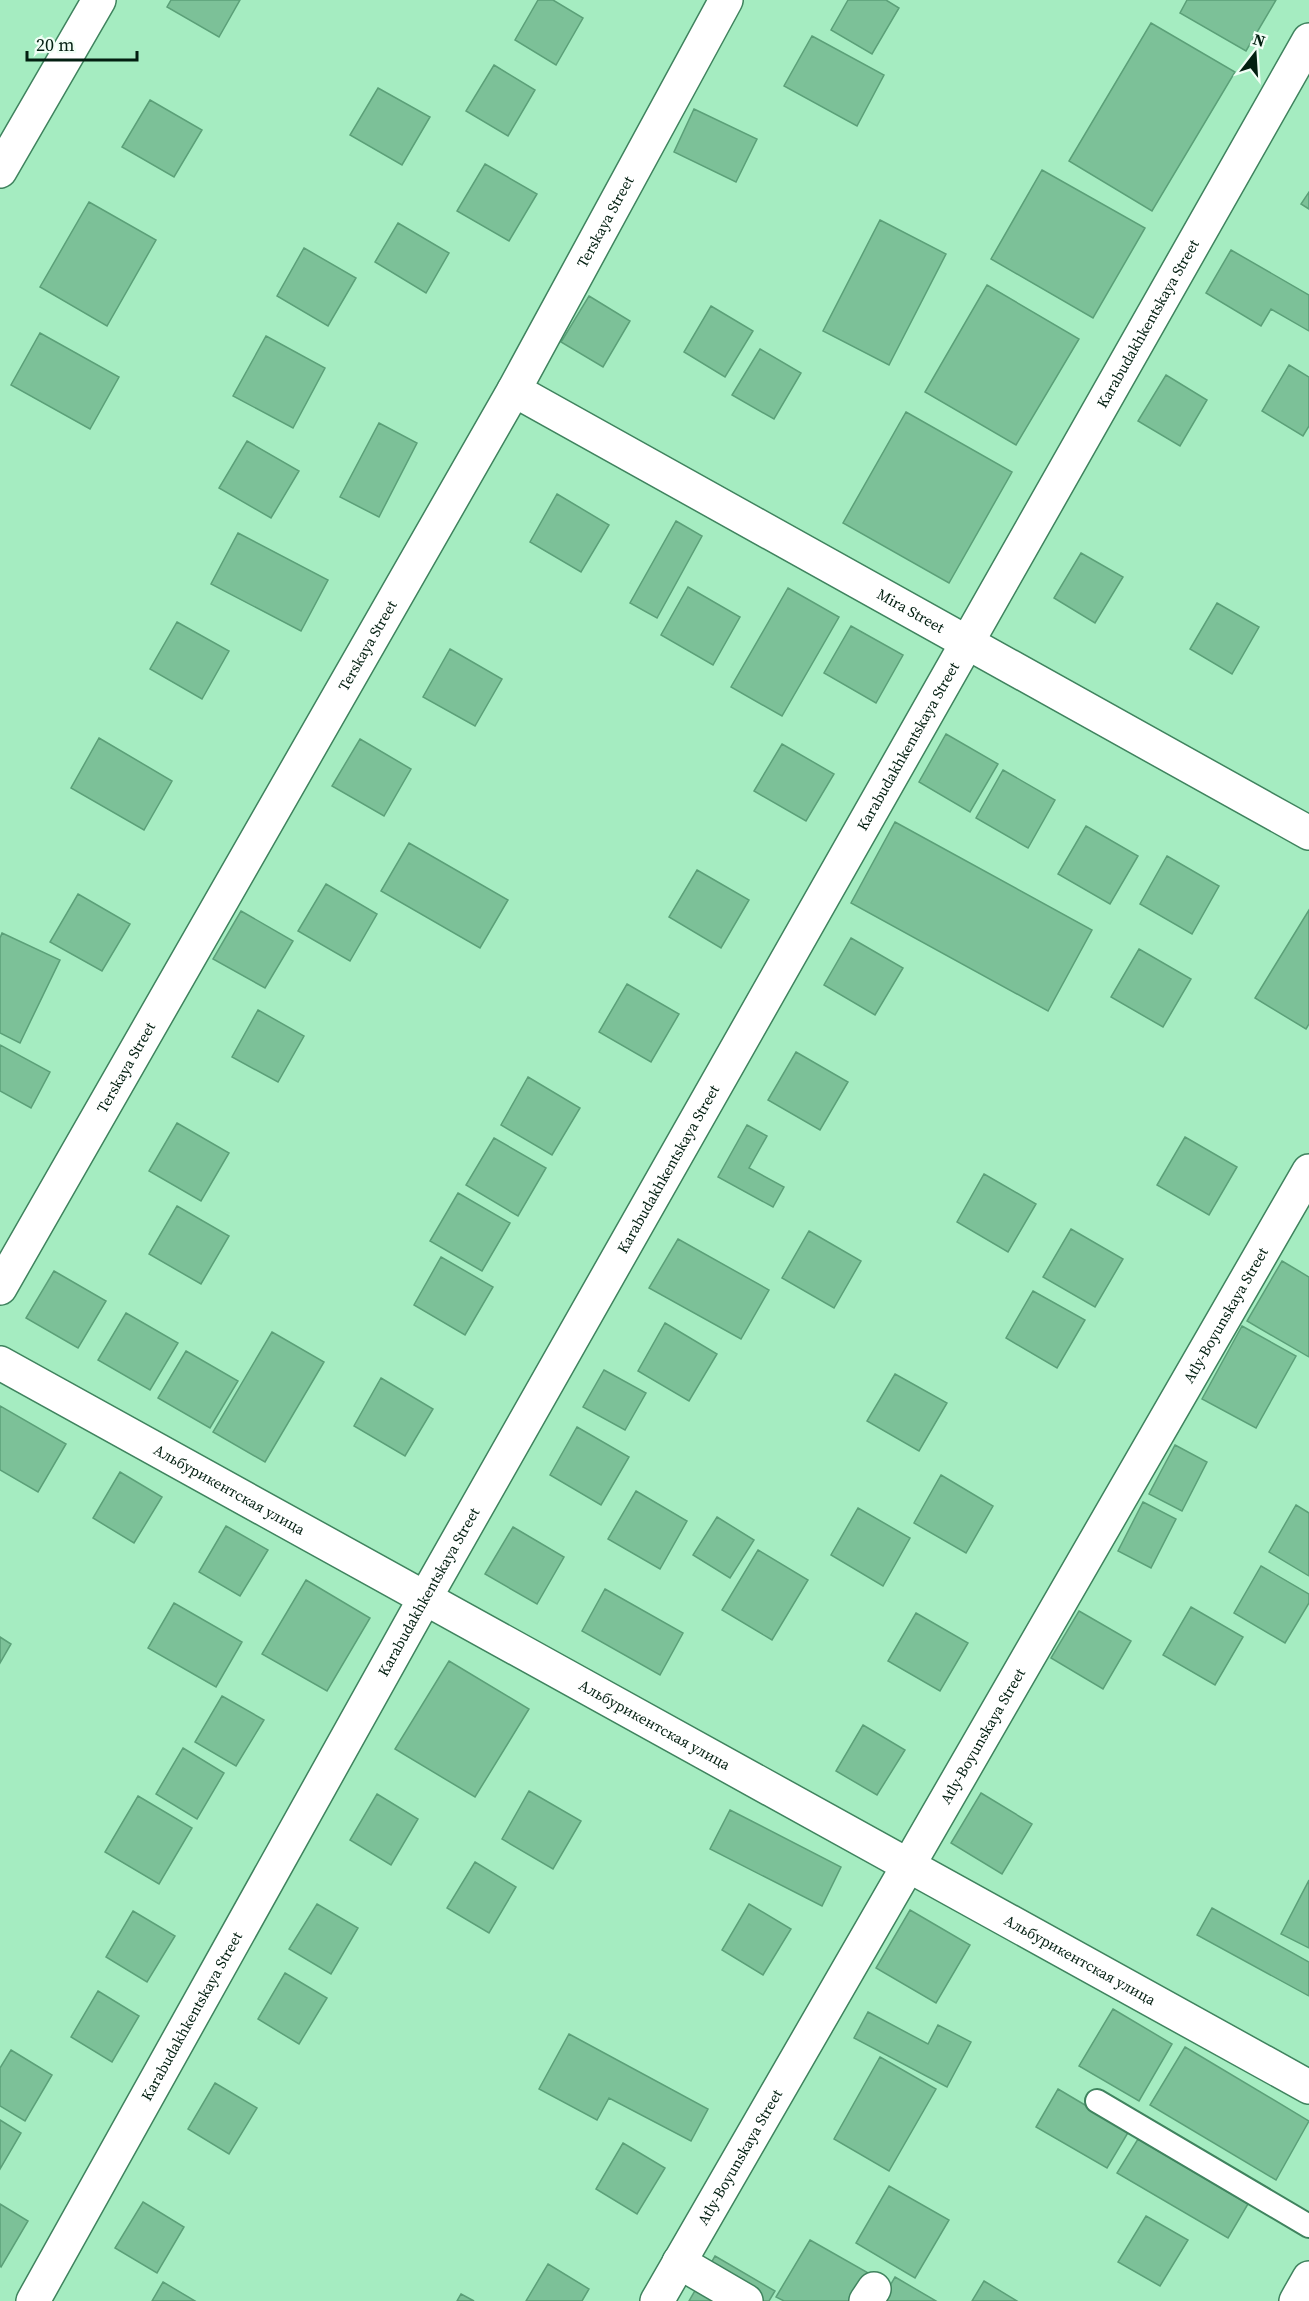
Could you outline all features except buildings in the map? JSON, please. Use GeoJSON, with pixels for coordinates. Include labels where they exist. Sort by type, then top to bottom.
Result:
{"type":"FeatureCollection","features":[{"type":"Feature","properties":{"kind":"street"},"geometry":{"type":"LineString","coordinates":[[0,171],[99,0]]}},
{"type":"Feature","properties":{"kind":"street","name":"Terskaya Street"},"geometry":{"type":"LineString","coordinates":[[0,1288],[514,390],[726,0]]}},
{"type":"Feature","properties":{"kind":"street","name":"Karabudakhkentskaya Street"},"geometry":{"type":"LineString","coordinates":[[33,2301],[425,1598],[1309,40]]}},
{"type":"Feature","properties":{"kind":"street","name":"Mira Street"},"geometry":{"type":"LineString","coordinates":[[514,390],[1309,833]]}},
{"type":"Feature","properties":{"kind":"street","name":"Atly-Boyunskaya Street"},"geometry":{"type":"LineString","coordinates":[[657,2301],[1309,1171]]}},
{"type":"Feature","properties":{"kind":"street","name":"Альбурикентская улица"},"geometry":{"type":"LineString","coordinates":[[0,1363],[1309,2087]]}},
{"type":"Feature","properties":{"kind":"street"},"geometry":{"type":"LineString","coordinates":[[679,2262],[746,2301]]}},
{"type":"Feature","properties":{"kind":"street"},"geometry":{"type":"LineString","coordinates":[[1296,2301],[1309,2278]]}},
{"type":"Feature","properties":{"kind":"lane"},"geometry":{"type":"LineString","coordinates":[[1097,2101],[1309,2226]]}}]}
